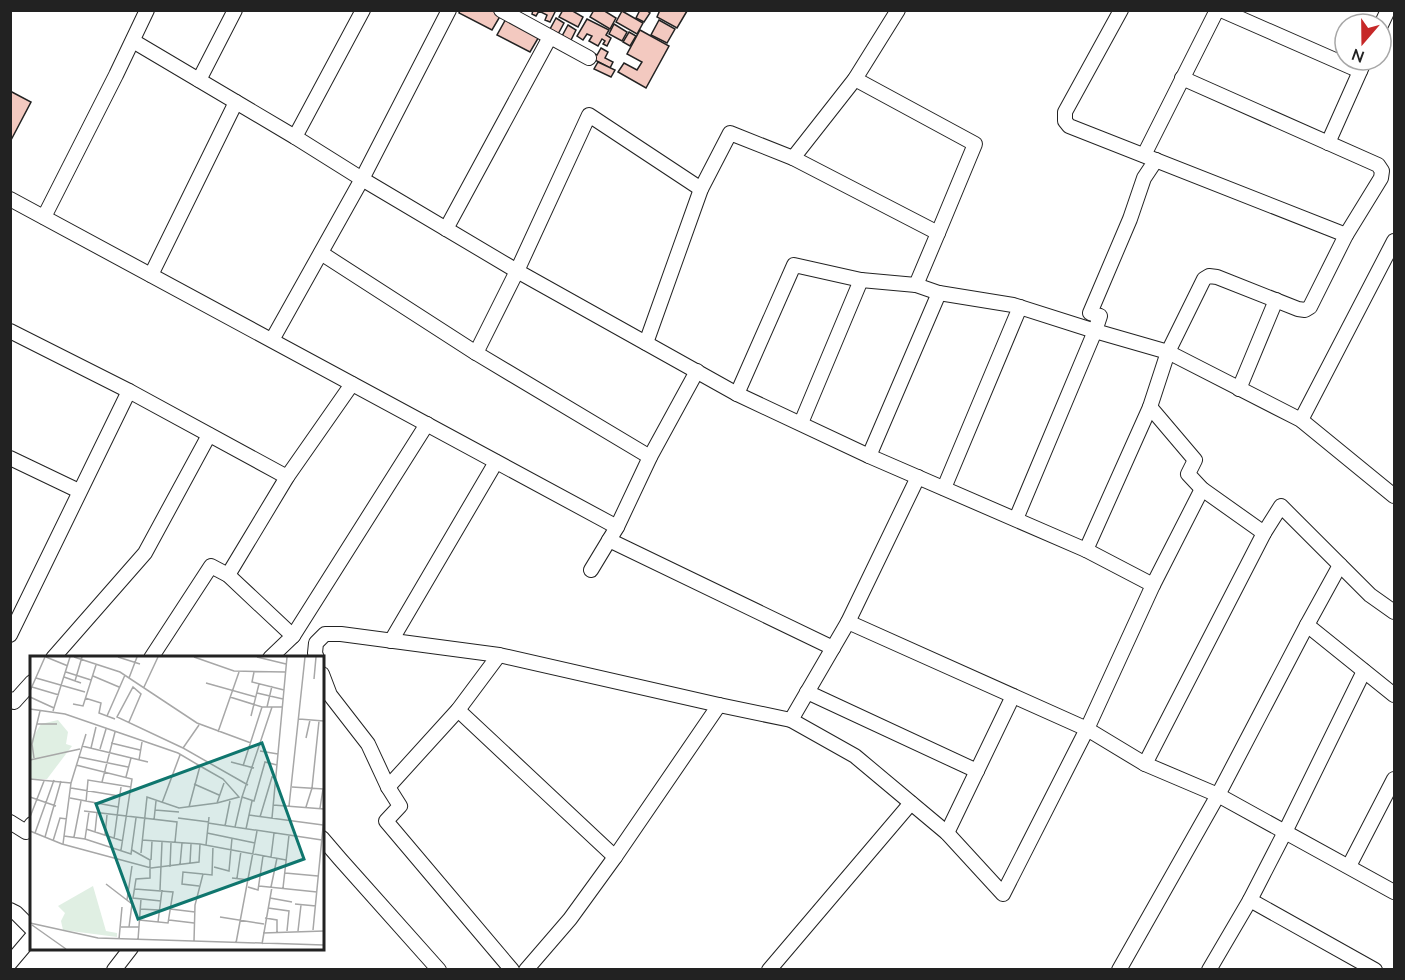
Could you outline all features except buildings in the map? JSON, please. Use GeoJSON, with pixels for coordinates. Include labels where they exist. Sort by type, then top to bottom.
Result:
{"type":"FeatureCollection","features":[{"type":"Feature","properties":{"kind":"street"},"geometry":{"type":"LineString","coordinates":[[44,217],[147,10]]}},
{"type":"Feature","properties":{"kind":"street"},"geometry":{"type":"LineString","coordinates":[[199,80],[235,10]]}},
{"type":"Feature","properties":{"kind":"street"},"geometry":{"type":"LineString","coordinates":[[295,137],[363,10]]}},
{"type":"Feature","properties":{"kind":"street"},"geometry":{"type":"LineString","coordinates":[[272,340],[362,179],[449,10]]}},
{"type":"Feature","properties":{"kind":"street"},"geometry":{"type":"LineString","coordinates":[[501,10],[589,58]]}},
{"type":"Feature","properties":{"kind":"street"},"geometry":{"type":"LineString","coordinates":[[793,158],[855,79],[898,10]]}},
{"type":"Feature","properties":{"kind":"street"},"geometry":{"type":"LineString","coordinates":[[1121,10],[1065,112],[1065,121],[1069,126],[1346,235]]}},
{"type":"Feature","properties":{"kind":"street"},"geometry":{"type":"LineString","coordinates":[[1016,519],[1095,331],[1100,316],[1090,313],[1130,219],[1150,158],[1182,78],[1219,10],[1333,55]]}},
{"type":"Feature","properties":{"kind":"street"},"geometry":{"type":"LineString","coordinates":[[446,229],[550,37]]}},
{"type":"Feature","properties":{"kind":"street"},"geometry":{"type":"LineString","coordinates":[[133,41],[517,271],[737,394],[869,456],[1086,550],[1153,585]]}},
{"type":"Feature","properties":{"kind":"street"},"geometry":{"type":"LineString","coordinates":[[1328,143],[1359,72]]}},
{"type":"Feature","properties":{"kind":"street"},"geometry":{"type":"LineString","coordinates":[[1086,550],[1150,407],[1168,352],[1204,279],[1209,276],[1217,277],[1305,310],[1310,307],[1346,235],[1381,178],[1382,171],[1378,165],[1182,78]]}},
{"type":"Feature","properties":{"kind":"street"},"geometry":{"type":"LineString","coordinates":[[855,79],[975,144],[916,285]]}},
{"type":"Feature","properties":{"kind":"street"},"geometry":{"type":"LineString","coordinates":[[151,275],[236,102]]}},
{"type":"Feature","properties":{"kind":"street"},"geometry":{"type":"LineString","coordinates":[[476,353],[517,271],[589,115],[701,189]]}},
{"type":"Feature","properties":{"kind":"street"},"geometry":{"type":"LineString","coordinates":[[646,344],[701,189],[730,133],[793,158],[938,233]]}},
{"type":"Feature","properties":{"kind":"street"},"geometry":{"type":"LineString","coordinates":[[10,199],[617,527]]}},
{"type":"Feature","properties":{"kind":"street"},"geometry":{"type":"LineString","coordinates":[[1301,420],[1395,241]]}},
{"type":"Feature","properties":{"kind":"street"},"geometry":{"type":"LineString","coordinates":[[321,253],[476,353],[650,457]]}},
{"type":"Feature","properties":{"kind":"street"},"geometry":{"type":"LineString","coordinates":[[737,394],[794,265],[861,280],[916,285],[939,293],[1013,305],[1168,352],[1301,420],[1395,496]]}},
{"type":"Feature","properties":{"kind":"street"},"geometry":{"type":"LineString","coordinates":[[801,423],[861,280]]}},
{"type":"Feature","properties":{"kind":"street"},"geometry":{"type":"LineString","coordinates":[[869,456],[939,293]]}},
{"type":"Feature","properties":{"kind":"street"},"geometry":{"type":"LineString","coordinates":[[1239,389],[1276,300]]}},
{"type":"Feature","properties":{"kind":"street"},"geometry":{"type":"LineString","coordinates":[[944,488],[1020,307]]}},
{"type":"Feature","properties":{"kind":"street"},"geometry":{"type":"LineString","coordinates":[[10,331],[129,391],[287,477]]}},
{"type":"Feature","properties":{"kind":"street"},"geometry":{"type":"LineString","coordinates":[[591,570],[617,527],[650,457],[697,371]]}},
{"type":"Feature","properties":{"kind":"street"},"geometry":{"type":"LineString","coordinates":[[228,575],[287,477],[352,384]]}},
{"type":"Feature","properties":{"kind":"street"},"geometry":{"type":"LineString","coordinates":[[10,635],[129,391]]}},
{"type":"Feature","properties":{"kind":"street"},"geometry":{"type":"LineString","coordinates":[[1150,407],[1195,460],[1188,474],[1202,489],[1264,533]]}},
{"type":"Feature","properties":{"kind":"street"},"geometry":{"type":"LineString","coordinates":[[271,656],[293,636],[427,424]]}},
{"type":"Feature","properties":{"kind":"street"},"geometry":{"type":"LineString","coordinates":[[54,656],[145,553],[209,435]]}},
{"type":"Feature","properties":{"kind":"street"},"geometry":{"type":"LineString","coordinates":[[10,458],[80,491]]}},
{"type":"Feature","properties":{"kind":"street"},"geometry":{"type":"LineString","coordinates":[[391,641],[496,462]]}},
{"type":"Feature","properties":{"kind":"street"},"geometry":{"type":"LineString","coordinates":[[791,720],[848,622],[918,477]]}},
{"type":"Feature","properties":{"kind":"street"},"geometry":{"type":"LineString","coordinates":[[316,656],[316,643],[325,634],[341,634],[499,655],[791,720],[855,756],[947,833],[1003,894],[1087,729],[1153,585],[1202,489]]}},
{"type":"Feature","properties":{"kind":"street"},"geometry":{"type":"LineString","coordinates":[[1145,764],[1264,533],[1281,506],[1370,595],[1395,612]]}},
{"type":"Feature","properties":{"kind":"street"},"geometry":{"type":"LineString","coordinates":[[609,540],[833,648]]}},
{"type":"Feature","properties":{"kind":"street"},"geometry":{"type":"LineString","coordinates":[[1119,969],[1218,795],[1340,565]]}},
{"type":"Feature","properties":{"kind":"street"},"geometry":{"type":"LineString","coordinates":[[152,656],[212,566],[228,575],[293,636]]}},
{"type":"Feature","properties":{"kind":"street"},"geometry":{"type":"LineString","coordinates":[[848,622],[1087,729],[1145,764],[1218,795],[1395,892]]}},
{"type":"Feature","properties":{"kind":"street"},"geometry":{"type":"LineString","coordinates":[[1307,625],[1395,695]]}},
{"type":"Feature","properties":{"kind":"street"},"geometry":{"type":"LineString","coordinates":[[388,787],[458,710],[499,655]]}},
{"type":"Feature","properties":{"kind":"street"},"geometry":{"type":"LineString","coordinates":[[1209,969],[1250,900],[1286,832],[1364,671]]}},
{"type":"Feature","properties":{"kind":"street"},"geometry":{"type":"LineString","coordinates":[[324,679],[330,695],[368,744],[388,787],[400,806],[386,821],[512,969]]}},
{"type":"Feature","properties":{"kind":"street"},"geometry":{"type":"LineString","coordinates":[[10,699],[14,702],[30,684]]}},
{"type":"Feature","properties":{"kind":"street"},"geometry":{"type":"LineString","coordinates":[[807,692],[976,771]]}},
{"type":"Feature","properties":{"kind":"street"},"geometry":{"type":"LineString","coordinates":[[947,833],[1013,696]]}},
{"type":"Feature","properties":{"kind":"street"},"geometry":{"type":"LineString","coordinates":[[526,969],[570,919],[719,705]]}},
{"type":"Feature","properties":{"kind":"street"},"geometry":{"type":"LineString","coordinates":[[458,710],[615,857]]}},
{"type":"Feature","properties":{"kind":"street"},"geometry":{"type":"LineString","coordinates":[[1349,866],[1395,779]]}},
{"type":"Feature","properties":{"kind":"street"},"geometry":{"type":"LineString","coordinates":[[769,969],[911,803]]}},
{"type":"Feature","properties":{"kind":"street"},"geometry":{"type":"LineString","coordinates":[[10,822],[26,832],[30,827]]}},
{"type":"Feature","properties":{"kind":"street"},"geometry":{"type":"LineString","coordinates":[[324,840],[439,969]]}},
{"type":"Feature","properties":{"kind":"street"},"geometry":{"type":"LineString","coordinates":[[1250,900],[1375,969]]}},
{"type":"Feature","properties":{"kind":"street"},"geometry":{"type":"LineString","coordinates":[[10,910],[30,927]]}},
{"type":"Feature","properties":{"kind":"street"},"geometry":{"type":"LineString","coordinates":[[10,963],[30,939]]}},
{"type":"Feature","properties":{"kind":"street"},"geometry":{"type":"LineString","coordinates":[[114,969],[129,950]]}}]}
